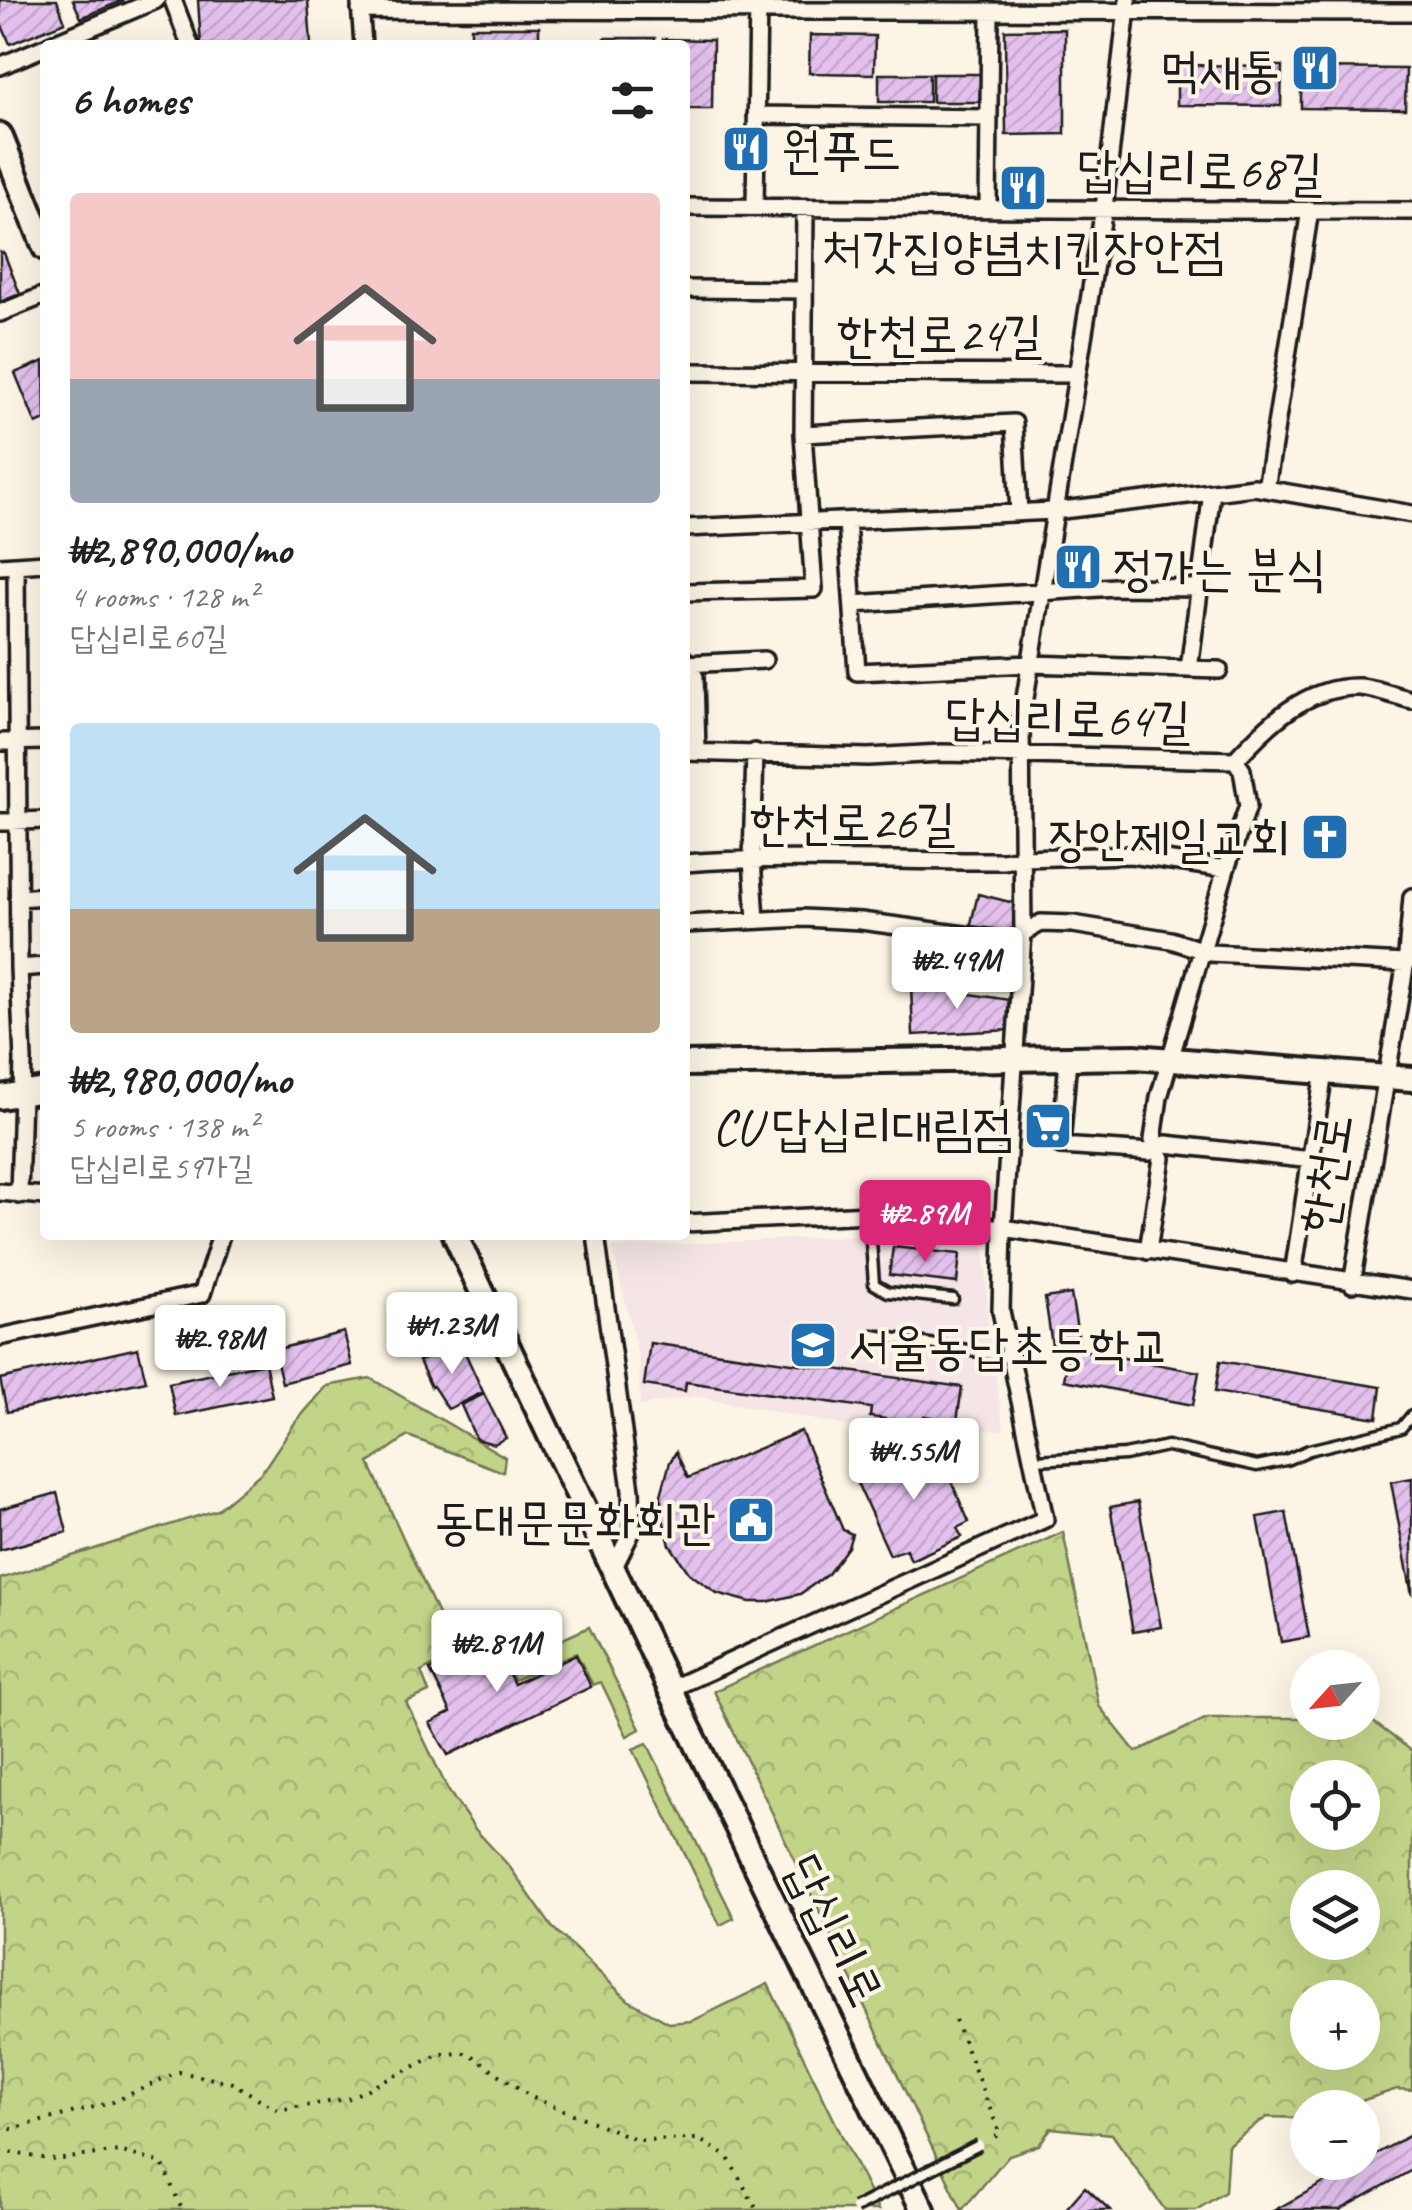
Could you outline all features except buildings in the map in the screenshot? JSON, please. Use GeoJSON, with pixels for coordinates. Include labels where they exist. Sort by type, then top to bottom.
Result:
{"type":"FeatureCollection","features":[{"type":"Feature","properties":{"kind":"main road"},"geometry":{"type":"LineString","coordinates":[[0,135],[40,235]]}},
{"type":"Feature","properties":{"kind":"main road","name":"한천로"},"geometry":{"type":"LineString","coordinates":[[690,1064],[1135,1056],[1412,1078]]}},
{"type":"Feature","properties":{"kind":"main road"},"geometry":{"type":"LineString","coordinates":[[10,1094],[40,1091]]}},
{"type":"Feature","properties":{"kind":"main road","name":"답십리로"},"geometry":{"type":"LineString","coordinates":[[457,1240],[923,2210]]}},
{"type":"Feature","properties":{"kind":"street"},"geometry":{"type":"LineString","coordinates":[[61,40],[156,0]]}},
{"type":"Feature","properties":{"kind":"street"},"geometry":{"type":"LineString","coordinates":[[172,0],[188,40]]}},
{"type":"Feature","properties":{"kind":"street"},"geometry":{"type":"LineString","coordinates":[[362,40],[360,5],[990,11],[1128,6],[1412,12]]}},
{"type":"Feature","properties":{"kind":"street"},"geometry":{"type":"LineString","coordinates":[[755,208],[758,6]]}},
{"type":"Feature","properties":{"kind":"street","name":"한천로24길"},"geometry":{"type":"LineString","coordinates":[[1017,1059],[1024,933],[1022,723],[1104,208],[1128,6]]}},
{"type":"Feature","properties":{"kind":"street"},"geometry":{"type":"LineString","coordinates":[[988,208],[990,11]]}},
{"type":"Feature","properties":{"kind":"street"},"geometry":{"type":"LineString","coordinates":[[0,66],[40,49]]}},
{"type":"Feature","properties":{"kind":"street"},"geometry":{"type":"LineString","coordinates":[[756,114],[989,118]]}},
{"type":"Feature","properties":{"kind":"street","name":"답십리로68길"},"geometry":{"type":"LineString","coordinates":[[690,208],[1412,211]]}},
{"type":"Feature","properties":{"kind":"street"},"geometry":{"type":"LineString","coordinates":[[690,592],[814,589],[802,434],[804,208]]}},
{"type":"Feature","properties":{"kind":"street"},"geometry":{"type":"LineString","coordinates":[[1266,489],[1310,210]]}},
{"type":"Feature","properties":{"kind":"street"},"geometry":{"type":"LineString","coordinates":[[690,289],[804,290]]}},
{"type":"Feature","properties":{"kind":"street"},"geometry":{"type":"LineString","coordinates":[[0,314],[40,297]]}},
{"type":"Feature","properties":{"kind":"street"},"geometry":{"type":"LineString","coordinates":[[690,372],[803,372]]}},
{"type":"Feature","properties":{"kind":"street","name":"한천로24길"},"geometry":{"type":"LineString","coordinates":[[803,372],[1076,374]]}},
{"type":"Feature","properties":{"kind":"street"},"geometry":{"type":"LineString","coordinates":[[802,434],[1014,423],[1020,513]]}},
{"type":"Feature","properties":{"kind":"street"},"geometry":{"type":"LineString","coordinates":[[690,528],[1054,511],[1254,487],[1412,514]]}},
{"type":"Feature","properties":{"kind":"street"},"geometry":{"type":"LineString","coordinates":[[1189,669],[1212,492]]}},
{"type":"Feature","properties":{"kind":"street"},"geometry":{"type":"LineString","coordinates":[[847,520],[857,672],[1030,664],[1219,670]]}},
{"type":"Feature","properties":{"kind":"street"},"geometry":{"type":"LineString","coordinates":[[19,1195],[10,1094],[23,1060],[18,968],[19,742],[8,566],[40,564]]}},
{"type":"Feature","properties":{"kind":"street"},"geometry":{"type":"LineString","coordinates":[[852,604],[1115,587],[1200,588]]}},
{"type":"Feature","properties":{"kind":"street"},"geometry":{"type":"LineString","coordinates":[[690,663],[764,660]]}},
{"type":"Feature","properties":{"kind":"street","name":"답십리로64길"},"geometry":{"type":"LineString","coordinates":[[690,669],[695,677],[691,752],[1235,760],[1272,721],[1316,693],[1360,687],[1412,700]]}},
{"type":"Feature","properties":{"kind":"street"},"geometry":{"type":"LineString","coordinates":[[0,742],[40,742]]}},
{"type":"Feature","properties":{"kind":"street"},"geometry":{"type":"LineString","coordinates":[[754,752],[752,859],[756,920]]}},
{"type":"Feature","properties":{"kind":"street"},"geometry":{"type":"LineString","coordinates":[[1148,1251],[1162,1158],[1153,1140],[1159,1098],[1248,806],[1242,770],[1235,760]]}},
{"type":"Feature","properties":{"kind":"street"},"geometry":{"type":"LineString","coordinates":[[0,822],[40,820]]}},
{"type":"Feature","properties":{"kind":"street"},"geometry":{"type":"LineString","coordinates":[[1021,858],[1131,855],[1226,870]]}},
{"type":"Feature","properties":{"kind":"street","name":"한천로26길"},"geometry":{"type":"LineString","coordinates":[[690,863],[834,857],[890,862],[1021,858]]}},
{"type":"Feature","properties":{"kind":"street"},"geometry":{"type":"LineString","coordinates":[[18,898],[40,896]]}},
{"type":"Feature","properties":{"kind":"street"},"geometry":{"type":"LineString","coordinates":[[1385,1076],[1408,957],[1412,897]]}},
{"type":"Feature","properties":{"kind":"street"},"geometry":{"type":"LineString","coordinates":[[690,924],[803,918],[861,921],[1009,941],[1041,923],[1073,924],[1171,940],[1202,950],[1408,957]]}},
{"type":"Feature","properties":{"kind":"street"},"geometry":{"type":"LineString","coordinates":[[18,968],[40,966]]}},
{"type":"Feature","properties":{"kind":"street","name":"한천로"},"geometry":{"type":"LineString","coordinates":[[1068,1058],[1061,1146],[1150,1152],[1166,1144],[1312,1160]]}},
{"type":"Feature","properties":{"kind":"street"},"geometry":{"type":"LineString","coordinates":[[670,1689],[1045,1519],[1000,1311],[1017,1059]]}},
{"type":"Feature","properties":{"kind":"street","name":"한천로"},"geometry":{"type":"LineString","coordinates":[[1293,1274],[1324,1072]]}},
{"type":"Feature","properties":{"kind":"street","name":"한천로"},"geometry":{"type":"LineString","coordinates":[[1352,1284],[1385,1076]]}},
{"type":"Feature","properties":{"kind":"street"},"geometry":{"type":"LineString","coordinates":[[0,1192],[40,1196]]}},
{"type":"Feature","properties":{"kind":"street"},"geometry":{"type":"LineString","coordinates":[[690,1223],[868,1214],[1003,1228],[1352,1284],[1412,1290]]}},
{"type":"Feature","properties":{"kind":"street"},"geometry":{"type":"LineString","coordinates":[[0,1337],[202,1294],[219,1240]]}},
{"type":"Feature","properties":{"kind":"street"},"geometry":{"type":"LineString","coordinates":[[597,1240],[619,1388],[631,1504],[632,1531],[613,1568]]}},
{"type":"Feature","properties":{"kind":"lane"},"geometry":{"type":"LineString","coordinates":[[868,1214],[874,1284],[888,1292],[953,1299]]}},
{"type":"Feature","properties":{"kind":"lane"},"geometry":{"type":"LineString","coordinates":[[873,1335],[1012,1357]]}},
{"type":"Feature","properties":{"kind":"lane"},"geometry":{"type":"LineString","coordinates":[[1034,1460],[1101,1458],[1168,1446],[1258,1466],[1401,1428],[1412,1415]]}},
{"type":"Feature","properties":{"kind":"lane"},"geometry":{"type":"LineString","coordinates":[[856,2208],[979,2145]]}},
{"type":"Feature","properties":{"kind":"path"},"geometry":{"type":"LineString","coordinates":[[955,2020],[1000,2134],[979,2145]]}},
{"type":"Feature","properties":{"kind":"path"},"geometry":{"type":"LineString","coordinates":[[0,2132],[113,2102],[179,2072],[232,2083],[278,2110],[347,2099],[440,2054],[470,2053],[532,2097],[638,2140],[698,2139],[727,2156],[757,2210]]}},
{"type":"Feature","properties":{"kind":"path"},"geometry":{"type":"LineString","coordinates":[[0,2151],[55,2160],[119,2150],[162,2162],[182,2210]]}},
{"type":"Feature","properties":{"kind":"shaded area","name":"서울동답초등학교"},"geometry":{"type":"Polygon","coordinates":[[[856,1236],[984,1243],[989,1331],[1004,1430],[861,1429],[695,1396],[640,1406],[639,1359],[612,1247],[856,1236]]]}},
{"type":"Feature","properties":{"kind":"green space"},"geometry":{"type":"Polygon","coordinates":[[[370,1378],[505,1457],[503,1472],[408,1436],[369,1463],[456,1654],[421,1672],[429,1692],[406,1702],[448,1790],[552,1927],[628,2000],[669,2023],[692,2021],[768,1984],[878,2210],[0,2210],[0,1579],[217,1510],[262,1472],[294,1424],[327,1386],[370,1378]]]}},
{"type":"Feature","properties":{"kind":"green space"},"geometry":{"type":"Polygon","coordinates":[[[1063,1532],[1099,1706],[1136,1752],[1207,1718],[1290,1718],[1290,1740],[1380,1740],[1380,1727],[1412,1751],[1412,2090],[1397,2089],[1380,2095],[1380,2090],[1290,2090],[1290,2118],[1267,2117],[1228,2145],[1225,2192],[1196,2210],[1165,2210],[1112,2134],[1051,2128],[1039,2145],[1009,2155],[962,2210],[714,1691],[1063,1532]]]}},
{"type":"Feature","properties":{"kind":"green space"},"geometry":{"type":"Polygon","coordinates":[[[498,1617],[522,1658],[589,1627],[640,1729],[627,1736],[601,1682],[593,1685],[576,1653],[514,1680],[492,1638],[461,1651],[455,1638],[498,1617]]]}},
{"type":"Feature","properties":{"kind":"green space"},"geometry":{"type":"Polygon","coordinates":[[[647,1743],[734,1918],[720,1925],[633,1749],[647,1743]]]}},
{"type":"Feature","properties":{"kind":"place","name":"먹새통"},"geometry":{"type":"Point","coordinates":[1315,68]}},
{"type":"Feature","properties":{"kind":"place","name":"원푸드"},"geometry":{"type":"Point","coordinates":[746,149]}},
{"type":"Feature","properties":{"kind":"place","name":"처갓집양념치킨장안점"},"geometry":{"type":"Point","coordinates":[1023,188]}},
{"type":"Feature","properties":{"kind":"place","name":"정가는 분식"},"geometry":{"type":"Point","coordinates":[1078,567]}},
{"type":"Feature","properties":{"kind":"place","name":"장안제일교회"},"geometry":{"type":"Point","coordinates":[1325,837]}},
{"type":"Feature","properties":{"kind":"place","name":"CU 답십리대림점"},"geometry":{"type":"Point","coordinates":[1048,1126]}},
{"type":"Feature","properties":{"kind":"place","name":"서울동답초등학교"},"geometry":{"type":"Point","coordinates":[813,1345]}},
{"type":"Feature","properties":{"kind":"place","name":"동대문문화회관"},"geometry":{"type":"Point","coordinates":[751,1520]}}]}
